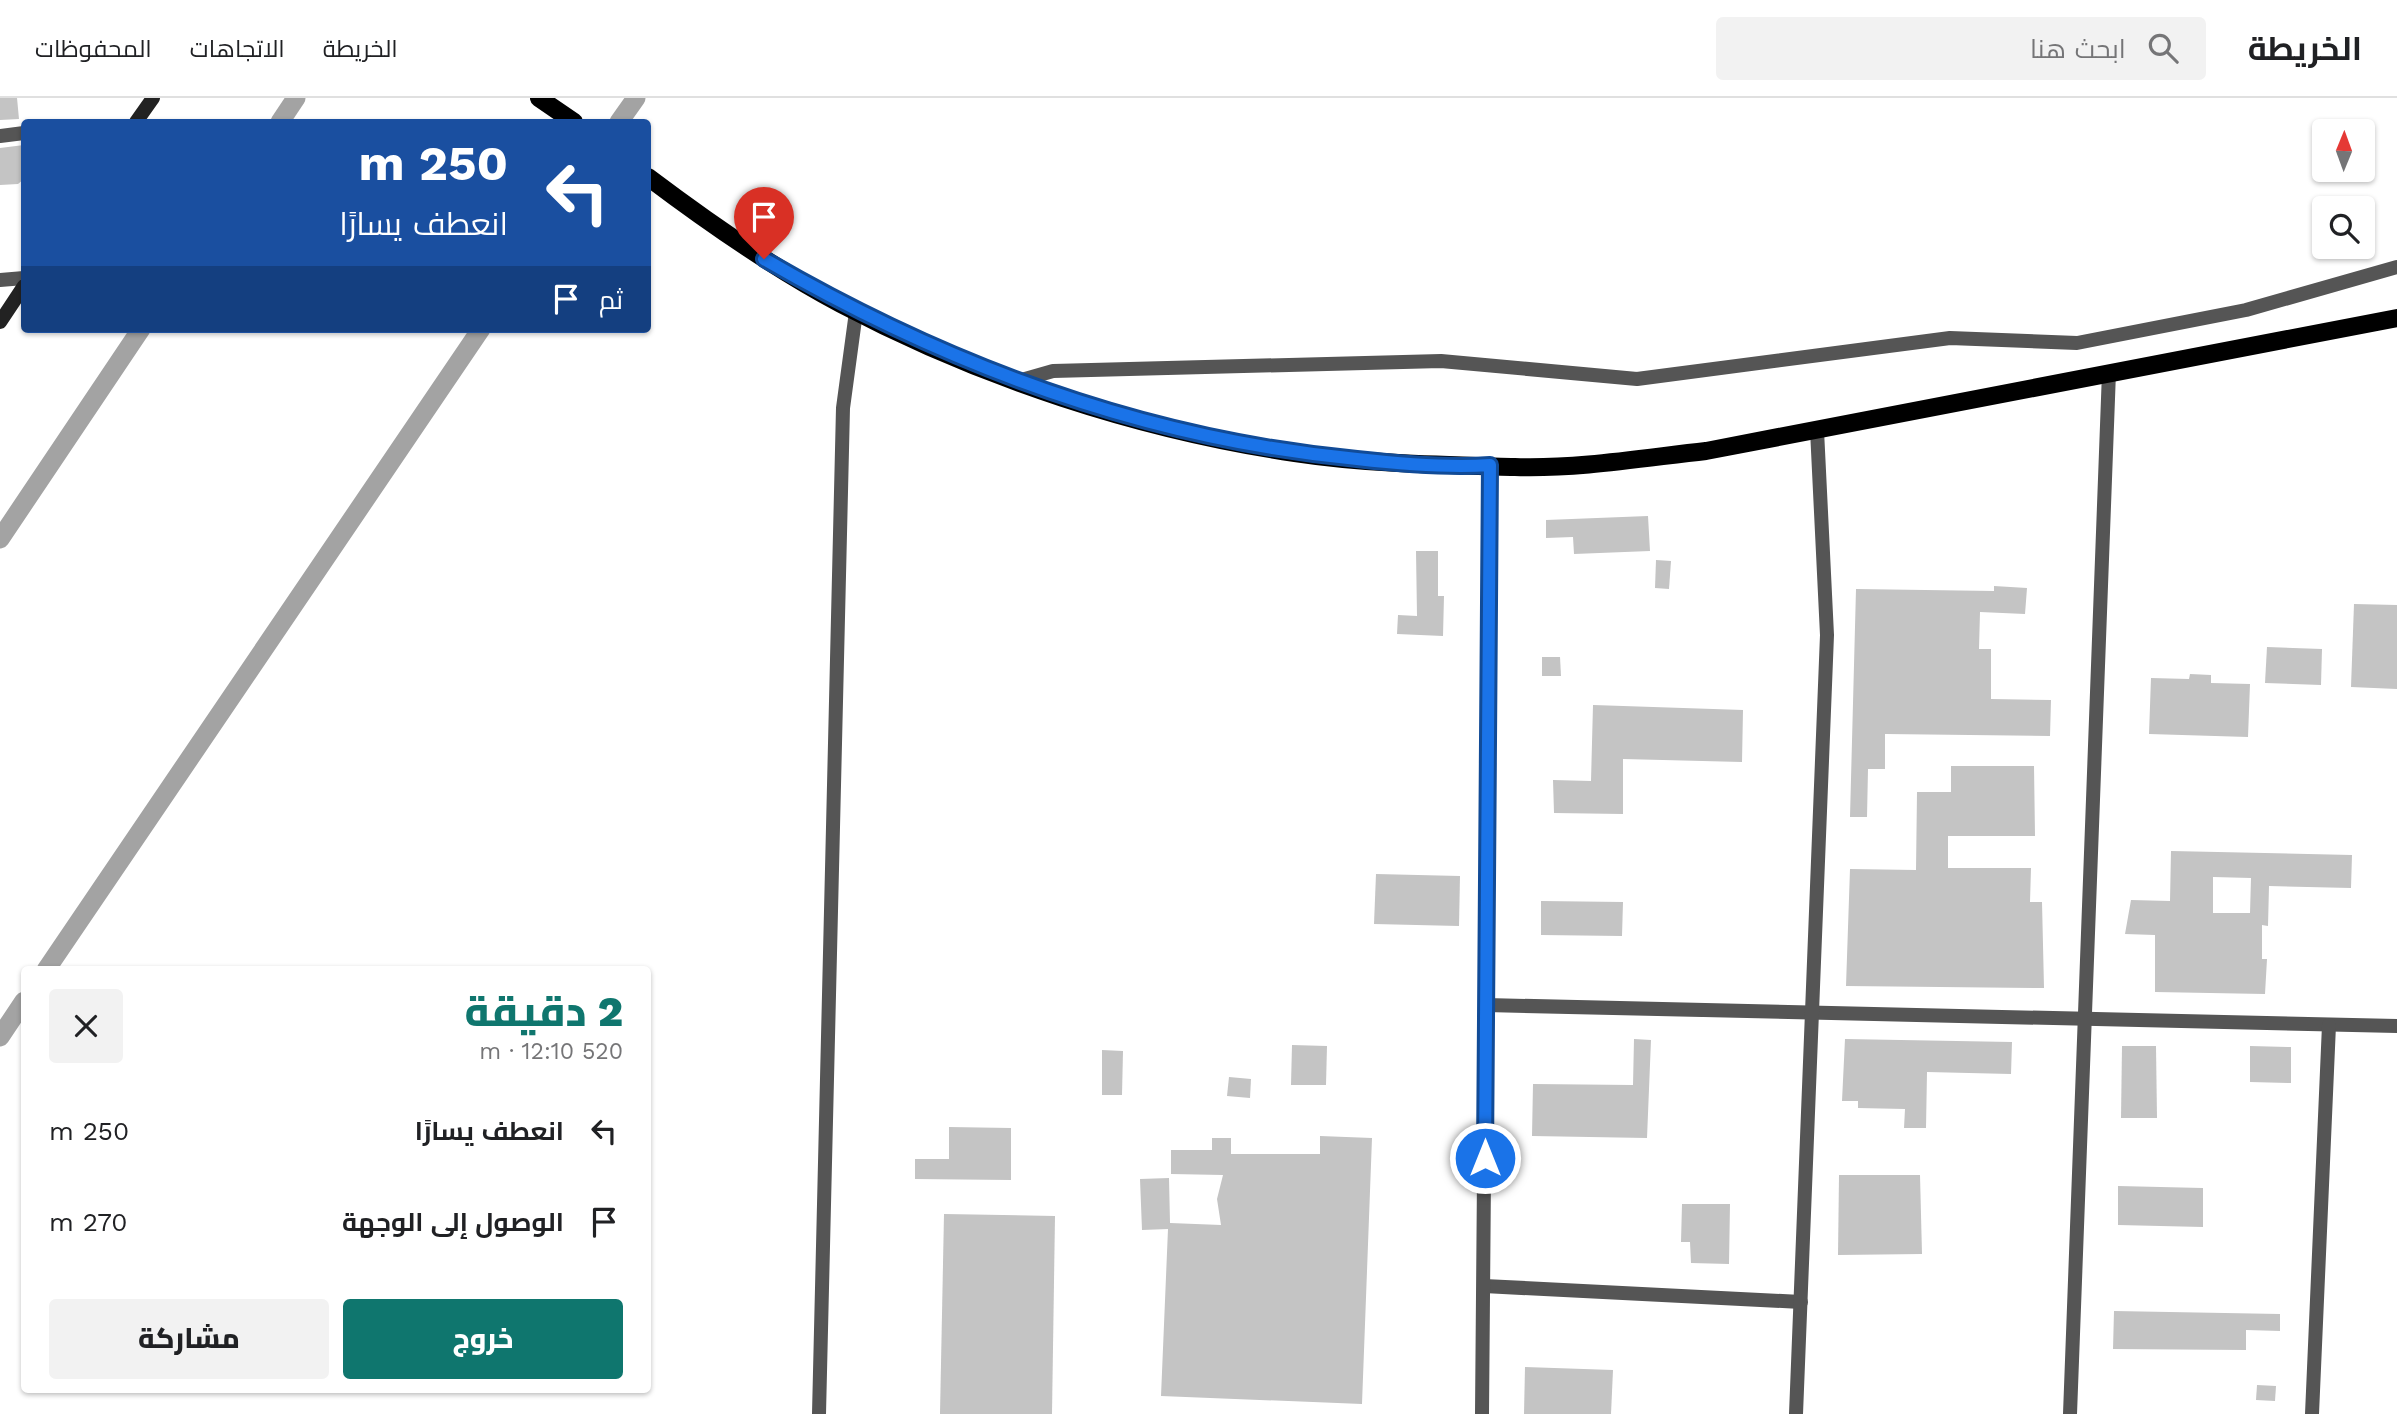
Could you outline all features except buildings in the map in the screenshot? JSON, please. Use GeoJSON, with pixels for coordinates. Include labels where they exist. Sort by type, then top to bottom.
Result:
{"type":"FeatureCollection","features":[{"type":"Feature","properties":{"kind":"main road"},"geometry":{"type":"LineString","coordinates":[[539,98],[570,119]]}},
{"type":"Feature","properties":{"kind":"main road"},"geometry":{"type":"LineString","coordinates":[[651,179],[764,259],[856,312],[926,345],[1018,381],[1116,414],[1296,453],[1427,464],[1516,467],[1592,464],[1706,451],[2397,318]]}},
{"type":"Feature","properties":{"kind":"street"},"geometry":{"type":"LineString","coordinates":[[138,119],[153,98]]}},
{"type":"Feature","properties":{"kind":"street"},"geometry":{"type":"LineString","coordinates":[[0,136],[21,133]]}},
{"type":"Feature","properties":{"kind":"street"},"geometry":{"type":"LineString","coordinates":[[1018,381],[1053,371],[1441,361],[1637,379],[1950,338],[2077,343],[2246,310],[2397,267]]}},
{"type":"Feature","properties":{"kind":"street"},"geometry":{"type":"LineString","coordinates":[[0,280],[21,278]]}},
{"type":"Feature","properties":{"kind":"street"},"geometry":{"type":"LineString","coordinates":[[0,322],[21,290]]}},
{"type":"Feature","properties":{"kind":"street"},"geometry":{"type":"LineString","coordinates":[[819,1414],[843,408],[856,312]]}},
{"type":"Feature","properties":{"kind":"street"},"geometry":{"type":"LineString","coordinates":[[2070,1414],[2109,372]]}},
{"type":"Feature","properties":{"kind":"street"},"geometry":{"type":"LineString","coordinates":[[1796,1414],[1827,635],[1817,430]]}},
{"type":"Feature","properties":{"kind":"street"},"geometry":{"type":"LineString","coordinates":[[1482,1414],[1490,465]]}},
{"type":"Feature","properties":{"kind":"street"},"geometry":{"type":"LineString","coordinates":[[1486,1005],[2397,1026]]}},
{"type":"Feature","properties":{"kind":"street"},"geometry":{"type":"LineString","coordinates":[[2312,1414],[2329,1025]]}},
{"type":"Feature","properties":{"kind":"street"},"geometry":{"type":"LineString","coordinates":[[1484,1286],[1801,1303]]}},
{"type":"Feature","properties":{"kind":"waterway"},"geometry":{"type":"LineString","coordinates":[[282,119],[296,98]]}},
{"type":"Feature","properties":{"kind":"waterway"},"geometry":{"type":"LineString","coordinates":[[621,119],[636,98]]}},
{"type":"Feature","properties":{"kind":"waterway"},"geometry":{"type":"LineString","coordinates":[[0,539],[138,333]]}},
{"type":"Feature","properties":{"kind":"waterway"},"geometry":{"type":"LineString","coordinates":[[49,966],[478,333]]}},
{"type":"Feature","properties":{"kind":"waterway"},"geometry":{"type":"LineString","coordinates":[[0,1037],[21,1006]]}},
{"type":"Feature","properties":{"kind":"route"},"geometry":{"type":"LineString","coordinates":[[764,259],[840,303],[926,345],[1018,381],[1116,414],[1207,436],[1296,453],[1464,467],[1490,465],[1485,1158]]}}]}
